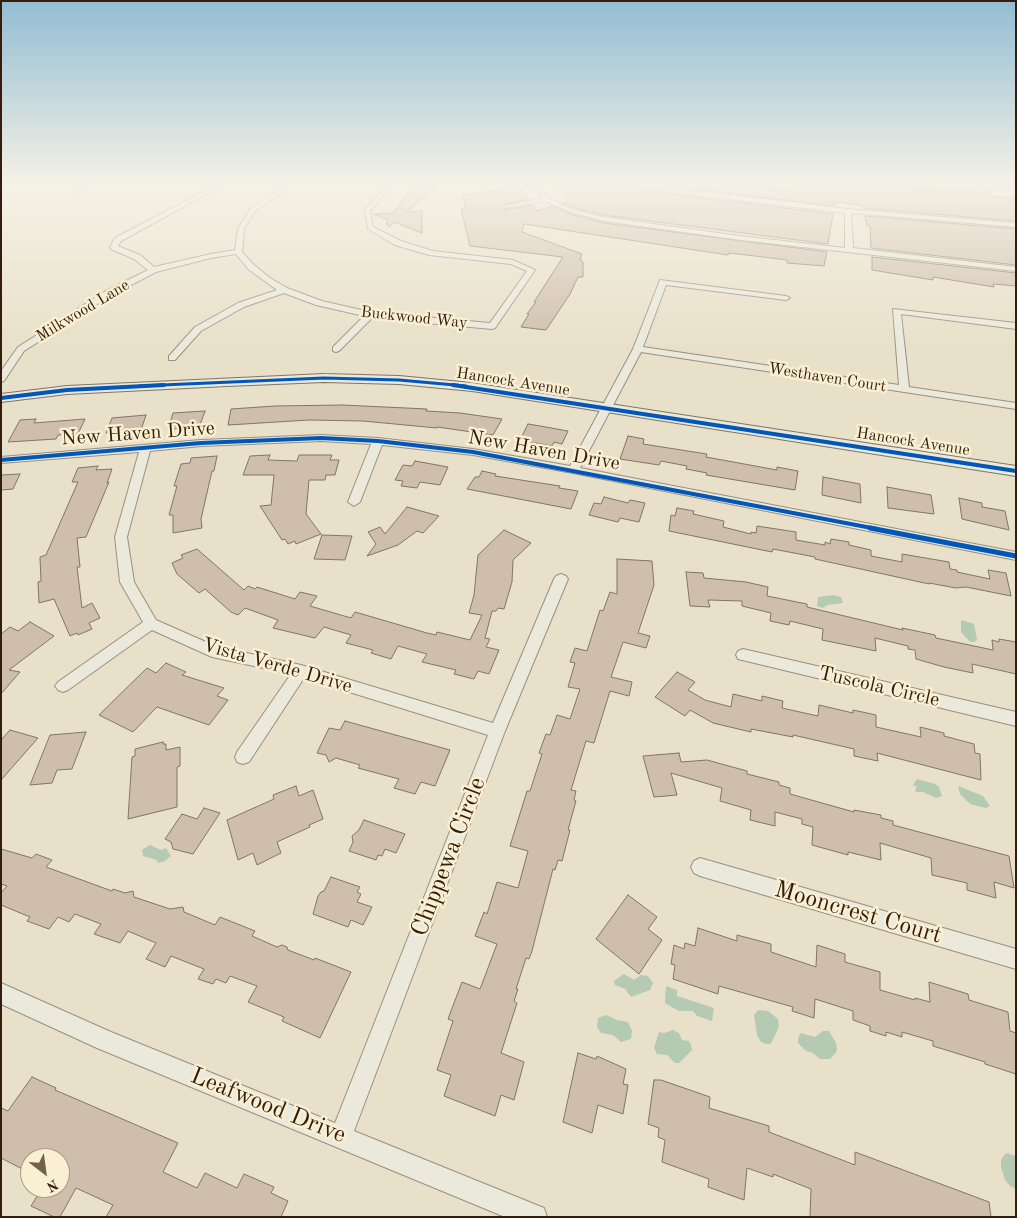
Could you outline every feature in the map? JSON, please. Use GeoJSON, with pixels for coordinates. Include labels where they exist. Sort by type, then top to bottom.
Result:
{"type":"FeatureCollection","features":[{"type":"Feature","properties":{"kind":"main road","name":"Hancock Avenue"},"geometry":{"type":"LineString","coordinates":[[1,398],[68,390],[140,386],[282,379],[363,378],[472,387],[1016,471]]}},
{"type":"Feature","properties":{"kind":"street"},"geometry":{"type":"LineString","coordinates":[[118,240],[114,247],[137,258],[153,270]]}},
{"type":"Feature","properties":{"kind":"street"},"geometry":{"type":"LineString","coordinates":[[238,252],[240,240]]}},
{"type":"Feature","properties":{"kind":"street","name":"Buckwood Way"},"geometry":{"type":"LineString","coordinates":[[238,252],[251,267],[267,280],[284,290],[319,303],[370,316],[492,326],[531,270],[513,262],[432,253],[392,240]]}},
{"type":"Feature","properties":{"kind":"street"},"geometry":{"type":"LineString","coordinates":[[769,240],[1016,269]]}},
{"type":"Feature","properties":{"kind":"street"},"geometry":{"type":"LineString","coordinates":[[849,240],[849,250]]}},
{"type":"Feature","properties":{"kind":"street","name":"Milkwood Lane"},"geometry":{"type":"LineString","coordinates":[[1,379],[21,349],[107,294],[153,270],[238,252]]}},
{"type":"Feature","properties":{"kind":"street"},"geometry":{"type":"LineString","coordinates":[[573,470],[638,349],[663,282],[786,298]]}},
{"type":"Feature","properties":{"kind":"street"},"geometry":{"type":"LineString","coordinates":[[172,358],[198,329],[241,305],[284,290]]}},
{"type":"Feature","properties":{"kind":"street"},"geometry":{"type":"LineString","coordinates":[[904,390],[896,311],[1016,326]]}},
{"type":"Feature","properties":{"kind":"street"},"geometry":{"type":"LineString","coordinates":[[336,349],[370,316]]}},
{"type":"Feature","properties":{"kind":"street","name":"Westhaven Court"},"geometry":{"type":"LineString","coordinates":[[638,349],[1016,406]]}},
{"type":"Feature","properties":{"kind":"street","name":"New Haven Drive"},"geometry":{"type":"LineString","coordinates":[[1,460],[265,440],[321,438],[378,441],[473,452],[573,470],[1016,556]]}},
{"type":"Feature","properties":{"kind":"street"},"geometry":{"type":"LineString","coordinates":[[354,502],[378,441]]}},
{"type":"Feature","properties":{"kind":"street"},"geometry":{"type":"LineString","coordinates":[[63,686],[151,624],[127,582],[121,537],[145,448]]}},
{"type":"Feature","properties":{"kind":"street","name":"Chippewa Circle"},"geometry":{"type":"LineString","coordinates":[[341,1136],[497,731],[560,579]]}},
{"type":"Feature","properties":{"kind":"street","name":"Vista Verde Drive"},"geometry":{"type":"LineString","coordinates":[[151,624],[212,651],[301,671],[497,731]]}},
{"type":"Feature","properties":{"kind":"street","name":"Tuscola Circle"},"geometry":{"type":"LineString","coordinates":[[743,655],[1016,719]]}},
{"type":"Feature","properties":{"kind":"street"},"geometry":{"type":"LineString","coordinates":[[243,758],[301,671]]}},
{"type":"Feature","properties":{"kind":"street","name":"Mooncrest Court"},"geometry":{"type":"LineString","coordinates":[[700,867],[1016,959]]}},
{"type":"Feature","properties":{"kind":"street","name":"Leafwood Drive"},"geometry":{"type":"LineString","coordinates":[[1,993],[105,1040],[535,1217]]}},
{"type":"Feature","properties":{"kind":"shaded area"},"geometry":{"type":"Polygon","coordinates":[[[833,595],[841,597],[843,603],[827,605],[823,608],[817,606],[818,597],[833,595]]]}},
{"type":"Feature","properties":{"kind":"shaded area"},"geometry":{"type":"Polygon","coordinates":[[[962,620],[974,624],[977,640],[974,642],[970,642],[961,632],[962,620]]]}},
{"type":"Feature","properties":{"kind":"shaded area"},"geometry":{"type":"Polygon","coordinates":[[[917,779],[935,784],[939,787],[942,796],[936,798],[923,792],[916,792],[917,787],[913,785],[917,779]]]}},
{"type":"Feature","properties":{"kind":"shaded area"},"geometry":{"type":"Polygon","coordinates":[[[958,786],[983,796],[990,806],[986,808],[970,804],[960,794],[958,786]]]}},
{"type":"Feature","properties":{"kind":"shaded area"},"geometry":{"type":"Polygon","coordinates":[[[150,845],[161,850],[166,848],[171,856],[165,861],[158,863],[157,860],[143,856],[142,850],[150,845]]]}},
{"type":"Feature","properties":{"kind":"shaded area"},"geometry":{"type":"Polygon","coordinates":[[[624,974],[634,980],[641,975],[648,976],[653,983],[650,990],[631,997],[625,989],[615,985],[614,981],[624,974]]]}},
{"type":"Feature","properties":{"kind":"shaded area"},"geometry":{"type":"Polygon","coordinates":[[[666,986],[677,990],[677,996],[714,1008],[712,1021],[697,1016],[693,1011],[679,1011],[665,1003],[666,986]]]}},
{"type":"Feature","properties":{"kind":"shaded area"},"geometry":{"type":"Polygon","coordinates":[[[758,1010],[768,1011],[778,1019],[779,1026],[770,1044],[761,1042],[757,1035],[754,1015],[758,1010]]]}},
{"type":"Feature","properties":{"kind":"shaded area"},"geometry":{"type":"Polygon","coordinates":[[[606,1015],[628,1022],[632,1031],[631,1039],[621,1042],[613,1035],[601,1033],[597,1027],[598,1018],[606,1015]]]}},
{"type":"Feature","properties":{"kind":"shaded area"},"geometry":{"type":"Polygon","coordinates":[[[673,1030],[679,1033],[682,1040],[689,1041],[692,1050],[679,1063],[675,1063],[667,1055],[657,1054],[654,1048],[659,1032],[664,1033],[673,1030]]]}},
{"type":"Feature","properties":{"kind":"shaded area"},"geometry":{"type":"Polygon","coordinates":[[[823,1031],[829,1031],[836,1043],[837,1051],[830,1059],[820,1059],[813,1053],[806,1051],[798,1043],[801,1033],[815,1037],[823,1031]]]}},
{"type":"Feature","properties":{"kind":"shaded area"},"geometry":{"type":"Polygon","coordinates":[[[1006,1153],[1016,1156],[1016,1189],[1005,1180],[1001,1167],[1001,1160],[1006,1153]]]}},
{"type":"Feature","properties":{"kind":"building"},"geometry":{"type":"Polygon","coordinates":[[[469,240],[543,240],[582,254],[580,260],[583,262],[583,277],[578,277],[570,294],[546,330],[521,327],[529,314],[527,314],[536,302],[534,302],[563,257],[470,246],[469,240]]]}},
{"type":"Feature","properties":{"kind":"building"},"geometry":{"type":"Polygon","coordinates":[[[628,240],[733,240],[827,252],[824,266],[787,263],[787,260],[729,253],[728,255],[628,240]]]}},
{"type":"Feature","properties":{"kind":"building"},"geometry":{"type":"Polygon","coordinates":[[[796,240],[829,240],[828,244],[796,240]]]}},
{"type":"Feature","properties":{"kind":"building"},"geometry":{"type":"Polygon","coordinates":[[[871,240],[1016,240],[1016,265],[871,248],[871,240]]]}},
{"type":"Feature","properties":{"kind":"building"},"geometry":{"type":"Polygon","coordinates":[[[872,257],[1016,273],[1016,286],[993,284],[994,287],[872,270],[872,257]]]}},
{"type":"Feature","properties":{"kind":"building"},"geometry":{"type":"Polygon","coordinates":[[[342,405],[427,409],[426,411],[460,413],[502,419],[493,435],[437,427],[363,421],[309,420],[228,425],[231,409],[342,405]]]}},
{"type":"Feature","properties":{"kind":"building"},"geometry":{"type":"Polygon","coordinates":[[[205,411],[200,425],[168,430],[173,413],[205,411]]]}},
{"type":"Feature","properties":{"kind":"building"},"geometry":{"type":"Polygon","coordinates":[[[146,415],[141,430],[106,433],[112,418],[146,415]]]}},
{"type":"Feature","properties":{"kind":"building"},"geometry":{"type":"Polygon","coordinates":[[[36,419],[34,423],[85,419],[78,434],[58,435],[56,439],[8,442],[20,420],[36,419]]]}},
{"type":"Feature","properties":{"kind":"building"},"geometry":{"type":"Polygon","coordinates":[[[528,424],[568,431],[562,444],[554,442],[552,446],[520,440],[528,424]]]}},
{"type":"Feature","properties":{"kind":"building"},"geometry":{"type":"Polygon","coordinates":[[[628,436],[644,439],[643,444],[707,454],[706,457],[777,470],[777,467],[798,471],[795,490],[706,475],[707,473],[686,469],[687,466],[661,461],[659,465],[620,459],[628,436]]]}},
{"type":"Feature","properties":{"kind":"building"},"geometry":{"type":"Polygon","coordinates":[[[270,455],[268,460],[297,461],[299,455],[332,455],[330,460],[339,460],[335,475],[326,475],[325,480],[309,480],[306,514],[321,534],[296,544],[295,541],[288,544],[285,539],[282,540],[260,506],[271,505],[274,475],[243,475],[250,456],[270,455]]]}},
{"type":"Feature","properties":{"kind":"building"},"geometry":{"type":"Polygon","coordinates":[[[217,456],[201,519],[202,528],[173,533],[173,515],[169,515],[177,486],[174,486],[181,464],[190,463],[191,458],[217,456]]]}},
{"type":"Feature","properties":{"kind":"building"},"geometry":{"type":"Polygon","coordinates":[[[415,461],[448,467],[440,485],[420,482],[417,488],[401,486],[403,481],[395,480],[403,465],[412,466],[415,461]]]}},
{"type":"Feature","properties":{"kind":"building"},"geometry":{"type":"Polygon","coordinates":[[[98,466],[96,470],[112,469],[107,483],[109,482],[86,537],[77,538],[80,567],[77,567],[82,608],[92,603],[100,618],[89,623],[92,629],[70,636],[54,599],[39,603],[38,582],[41,581],[40,557],[46,555],[78,482],[72,482],[78,468],[98,466]]]}},
{"type":"Feature","properties":{"kind":"building"},"geometry":{"type":"Polygon","coordinates":[[[482,471],[496,474],[495,476],[560,486],[559,488],[578,491],[571,509],[467,489],[475,477],[479,477],[482,471]]]}},
{"type":"Feature","properties":{"kind":"building"},"geometry":{"type":"Polygon","coordinates":[[[20,474],[13,489],[1,490],[1,475],[20,474]]]}},
{"type":"Feature","properties":{"kind":"building"},"geometry":{"type":"Polygon","coordinates":[[[823,477],[860,484],[861,503],[822,495],[823,477]]]}},
{"type":"Feature","properties":{"kind":"building"},"geometry":{"type":"Polygon","coordinates":[[[887,487],[931,495],[934,514],[888,508],[887,487]]]}},
{"type":"Feature","properties":{"kind":"building"},"geometry":{"type":"Polygon","coordinates":[[[604,497],[628,503],[630,500],[645,503],[639,522],[620,518],[618,522],[589,515],[594,503],[601,504],[604,497]]]}},
{"type":"Feature","properties":{"kind":"building"},"geometry":{"type":"Polygon","coordinates":[[[959,498],[982,503],[982,507],[1005,511],[1009,530],[962,519],[959,498]]]}},
{"type":"Feature","properties":{"kind":"building"},"geometry":{"type":"Polygon","coordinates":[[[407,507],[439,516],[423,533],[417,531],[398,545],[367,556],[376,544],[368,532],[380,527],[385,534],[407,507]]]}},
{"type":"Feature","properties":{"kind":"building"},"geometry":{"type":"Polygon","coordinates":[[[677,508],[694,511],[693,514],[724,521],[723,527],[751,534],[751,532],[756,533],[757,526],[796,532],[796,540],[825,545],[825,542],[830,544],[831,539],[849,542],[849,545],[871,550],[871,556],[902,562],[902,554],[949,562],[950,569],[957,570],[957,572],[990,579],[988,570],[1006,573],[1011,596],[966,587],[956,588],[929,584],[815,559],[815,557],[773,549],[772,552],[669,531],[671,515],[675,516],[677,508]]]}},
{"type":"Feature","properties":{"kind":"building"},"geometry":{"type":"Polygon","coordinates":[[[504,530],[531,543],[513,560],[512,582],[504,609],[498,608],[496,611],[492,611],[485,638],[490,639],[486,647],[499,650],[489,674],[478,671],[474,679],[454,674],[456,670],[422,662],[427,654],[398,646],[391,659],[371,653],[373,650],[346,643],[351,635],[324,627],[315,638],[273,628],[278,620],[245,608],[238,615],[231,612],[205,589],[199,593],[177,574],[172,563],[183,558],[181,555],[197,549],[244,590],[248,586],[255,589],[257,587],[295,599],[300,592],[317,596],[310,606],[351,618],[355,612],[427,633],[436,635],[437,632],[470,640],[482,615],[469,613],[474,595],[478,555],[504,530]]]}},
{"type":"Feature","properties":{"kind":"building"},"geometry":{"type":"Polygon","coordinates":[[[322,535],[352,536],[345,560],[314,559],[322,535]]]}},
{"type":"Feature","properties":{"kind":"building"},"geometry":{"type":"Polygon","coordinates":[[[617,559],[652,561],[654,585],[638,633],[650,636],[646,648],[623,642],[611,677],[632,682],[629,696],[610,691],[594,743],[586,741],[571,790],[576,791],[574,800],[576,801],[562,861],[558,860],[555,870],[553,869],[532,951],[529,959],[526,958],[516,989],[518,989],[514,1001],[517,1003],[501,1053],[524,1062],[514,1100],[501,1095],[495,1116],[444,1096],[451,1075],[437,1070],[453,1021],[448,1019],[462,982],[480,989],[497,944],[475,936],[484,912],[487,914],[497,882],[518,888],[528,851],[510,846],[527,791],[530,791],[542,754],[539,753],[546,734],[550,735],[557,715],[570,719],[580,689],[568,687],[575,663],[570,662],[575,648],[587,651],[600,610],[603,611],[610,592],[617,594],[617,559]]]}},
{"type":"Feature","properties":{"kind":"building"},"geometry":{"type":"Polygon","coordinates":[[[686,572],[703,573],[704,578],[746,582],[768,587],[767,596],[807,604],[807,607],[903,630],[902,628],[935,635],[936,638],[993,650],[992,640],[999,642],[999,639],[1016,642],[1016,674],[972,664],[973,673],[944,667],[916,659],[915,650],[908,649],[908,646],[875,638],[876,651],[822,640],[823,629],[790,621],[789,625],[770,621],[771,613],[742,606],[742,601],[708,600],[710,607],[690,606],[686,572]]]}},
{"type":"Feature","properties":{"kind":"building"},"geometry":{"type":"Polygon","coordinates":[[[30,622],[54,636],[9,670],[20,672],[1,694],[1,634],[10,627],[18,631],[30,622]]]}},
{"type":"Feature","properties":{"kind":"building"},"geometry":{"type":"Polygon","coordinates":[[[166,663],[186,672],[182,675],[224,688],[217,696],[228,700],[209,725],[157,707],[133,732],[99,715],[147,668],[156,673],[166,663]]]}},
{"type":"Feature","properties":{"kind":"building"},"geometry":{"type":"Polygon","coordinates":[[[677,672],[695,682],[688,690],[705,700],[731,707],[733,694],[762,701],[762,696],[783,701],[782,708],[818,716],[819,705],[853,713],[853,710],[876,715],[876,727],[921,737],[920,727],[944,733],[944,736],[974,744],[975,753],[980,754],[981,780],[877,753],[878,761],[854,756],[854,749],[793,735],[793,737],[751,729],[751,732],[713,723],[690,710],[685,716],[655,697],[677,672]]]}},
{"type":"Feature","properties":{"kind":"building"},"geometry":{"type":"Polygon","coordinates":[[[345,721],[450,750],[435,786],[421,782],[415,794],[394,788],[399,779],[358,768],[360,765],[336,758],[329,762],[326,755],[317,753],[329,728],[340,730],[345,721]]]}},
{"type":"Feature","properties":{"kind":"building"},"geometry":{"type":"Polygon","coordinates":[[[10,730],[38,738],[1,780],[1,740],[10,730]]]}},
{"type":"Feature","properties":{"kind":"building"},"geometry":{"type":"Polygon","coordinates":[[[86,732],[72,769],[57,770],[52,783],[30,785],[50,735],[86,732]]]}},
{"type":"Feature","properties":{"kind":"building"},"geometry":{"type":"Polygon","coordinates":[[[163,742],[163,744],[166,744],[166,750],[180,747],[180,766],[177,767],[177,807],[128,819],[132,757],[135,756],[135,749],[163,742]]]}},
{"type":"Feature","properties":{"kind":"building"},"geometry":{"type":"Polygon","coordinates":[[[679,753],[681,762],[707,760],[747,771],[747,774],[779,782],[779,785],[790,788],[790,794],[854,812],[854,810],[881,815],[881,818],[893,821],[893,825],[1009,856],[1014,888],[994,882],[996,898],[967,890],[967,883],[932,875],[931,858],[880,843],[881,860],[848,852],[848,855],[812,845],[813,827],[802,824],[802,819],[775,812],[775,826],[750,820],[751,810],[720,801],[722,788],[671,773],[677,795],[654,797],[643,756],[679,753]]]}},
{"type":"Feature","properties":{"kind":"building"},"geometry":{"type":"Polygon","coordinates":[[[296,786],[299,796],[313,790],[323,819],[277,842],[281,853],[257,865],[253,853],[238,860],[227,820],[274,799],[273,795],[296,786]]]}},
{"type":"Feature","properties":{"kind":"building"},"geometry":{"type":"Polygon","coordinates":[[[204,808],[220,813],[193,854],[173,849],[171,842],[165,839],[182,814],[197,819],[204,808]]]}},
{"type":"Feature","properties":{"kind":"building"},"geometry":{"type":"Polygon","coordinates":[[[364,820],[405,834],[396,853],[385,849],[382,856],[378,855],[376,860],[349,851],[353,842],[352,836],[359,830],[364,820]]]}},
{"type":"Feature","properties":{"kind":"building"},"geometry":{"type":"Polygon","coordinates":[[[1,849],[32,858],[36,854],[52,860],[46,867],[112,891],[113,889],[125,893],[133,891],[134,897],[170,909],[183,907],[184,912],[215,925],[220,917],[255,931],[252,936],[277,947],[282,945],[287,947],[288,950],[351,972],[320,1038],[282,1021],[284,1017],[248,1002],[257,986],[230,976],[226,983],[216,979],[213,984],[198,979],[204,969],[171,956],[165,967],[146,959],[156,943],[128,931],[120,943],[94,934],[101,924],[75,914],[69,922],[58,917],[49,929],[27,921],[30,917],[1,905],[1,893],[7,886],[1,884],[1,849]]]}},
{"type":"Feature","properties":{"kind":"building"},"geometry":{"type":"Polygon","coordinates":[[[331,877],[360,887],[357,892],[361,894],[357,902],[372,907],[363,925],[351,920],[348,927],[313,914],[318,896],[324,891],[331,877]]]}},
{"type":"Feature","properties":{"kind":"building"},"geometry":{"type":"Polygon","coordinates":[[[628,895],[657,917],[648,929],[662,940],[639,974],[596,939],[628,895]]]}},
{"type":"Feature","properties":{"kind":"building"},"geometry":{"type":"Polygon","coordinates":[[[698,928],[737,941],[737,935],[771,944],[771,952],[816,967],[817,945],[845,954],[845,962],[880,972],[880,990],[915,1000],[915,998],[930,1002],[929,982],[968,994],[969,1000],[1008,1012],[1010,1031],[1016,1033],[1016,1074],[933,1046],[933,1041],[902,1032],[902,1037],[886,1032],[886,1036],[870,1031],[870,1026],[853,1020],[853,1011],[815,999],[814,1018],[792,1011],[793,1007],[719,986],[718,994],[673,979],[675,965],[671,964],[674,945],[684,949],[685,943],[695,946],[698,928]]]}},
{"type":"Feature","properties":{"kind":"building"},"geometry":{"type":"Polygon","coordinates":[[[578,1053],[596,1059],[597,1056],[626,1069],[623,1084],[628,1085],[623,1114],[598,1105],[592,1133],[563,1122],[578,1053]]]}},
{"type":"Feature","properties":{"kind":"building"},"geometry":{"type":"Polygon","coordinates":[[[32,1077],[56,1088],[55,1090],[178,1143],[163,1172],[197,1188],[205,1173],[237,1188],[244,1174],[274,1187],[271,1193],[288,1201],[281,1217],[106,1217],[113,1205],[76,1188],[60,1217],[54,1217],[31,1206],[36,1198],[70,1198],[70,1148],[20,1148],[20,1168],[1,1158],[1,1108],[8,1111],[32,1077]]]}},
{"type":"Feature","properties":{"kind":"building"},"geometry":{"type":"Polygon","coordinates":[[[654,1080],[661,1080],[710,1097],[709,1108],[769,1126],[769,1132],[855,1165],[855,1152],[989,1202],[991,1217],[810,1217],[811,1189],[773,1174],[773,1177],[747,1168],[744,1200],[708,1187],[709,1179],[662,1162],[665,1140],[658,1137],[659,1128],[648,1124],[654,1080]]]}},
{"type":"Feature","properties":{"kind":"cycle path"},"geometry":{"type":"LineString","coordinates":[[1,398],[67,390],[227,382],[324,378],[399,380],[472,387],[1016,471]]}},
{"type":"Feature","properties":{"kind":"cycle path"},"geometry":{"type":"LineString","coordinates":[[1,460],[201,443],[321,438],[378,441],[473,452],[573,470],[1016,556]]}}]}
